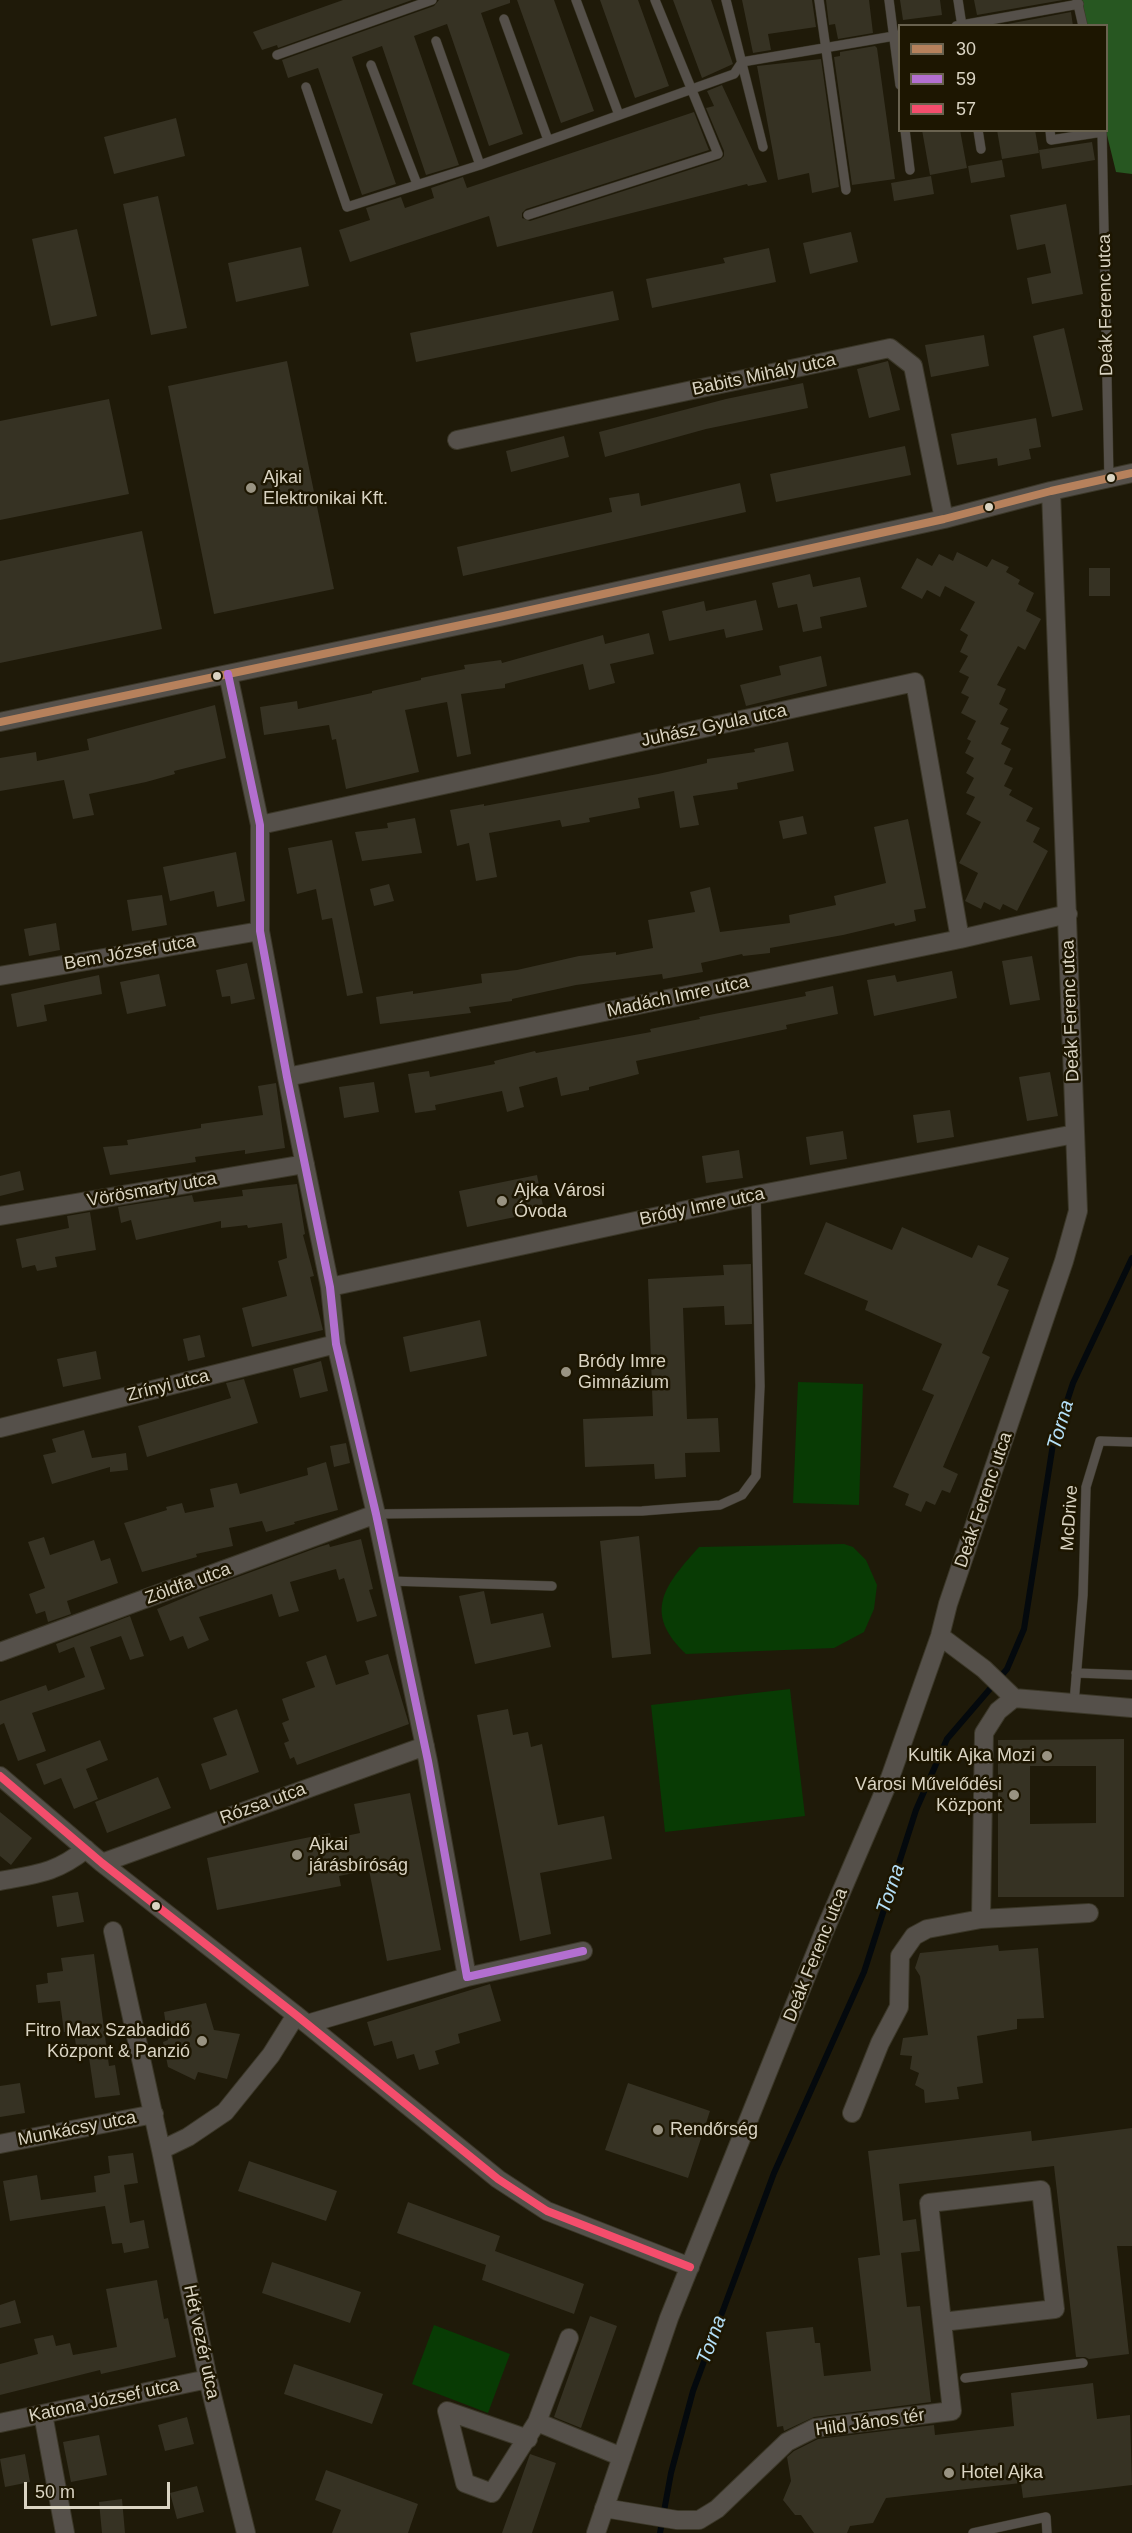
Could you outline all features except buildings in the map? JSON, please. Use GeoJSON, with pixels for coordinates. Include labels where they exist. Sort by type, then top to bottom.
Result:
{"type":"FeatureCollection","features":[{"type":"Feature","properties":{"kind":"street","name":"Babits Mihály utca"},"geometry":{"type":"LineString","coordinates":[[457,440],[890,348],[913,366],[944,519]]}},
{"type":"Feature","properties":{"kind":"street"},"geometry":{"type":"LineString","coordinates":[[0,722],[499,617],[944,519],[1051,490],[1131,474]]}},
{"type":"Feature","properties":{"kind":"street","name":"Deák Ferenc utca"},"geometry":{"type":"LineString","coordinates":[[596,2533],[669,2318],[824,1932],[890,1778],[940,1636],[948,1605],[1067,1251],[1078,1211],[1051,490]]}},
{"type":"Feature","properties":{"kind":"street"},"geometry":{"type":"LineString","coordinates":[[228,674],[260,825],[260,931],[286,1077],[330,1287],[336,1344],[390,1581],[424,1746],[467,1977]]}},
{"type":"Feature","properties":{"kind":"street","name":"Juhász Gyula utca"},"geometry":{"type":"LineString","coordinates":[[260,825],[915,682],[960,939]]}},
{"type":"Feature","properties":{"kind":"street","name":"Madách Imre utca"},"geometry":{"type":"LineString","coordinates":[[286,1077],[960,939],[1068,914]]}},
{"type":"Feature","properties":{"kind":"street","name":"Bem József utca"},"geometry":{"type":"LineString","coordinates":[[0,976],[260,931]]}},
{"type":"Feature","properties":{"kind":"street","name":"Bródy Imre utca"},"geometry":{"type":"LineString","coordinates":[[330,1287],[756,1195],[1075,1134]]}},
{"type":"Feature","properties":{"kind":"street","name":"Vörösmarty utca"},"geometry":{"type":"LineString","coordinates":[[0,1216],[305,1164]]}},
{"type":"Feature","properties":{"kind":"street","name":"Zrínyi utca"},"geometry":{"type":"LineString","coordinates":[[0,1428],[336,1344]]}},
{"type":"Feature","properties":{"kind":"street","name":"Zöldfa utca"},"geometry":{"type":"LineString","coordinates":[[0,1652],[376,1514]]}},
{"type":"Feature","properties":{"kind":"street"},"geometry":{"type":"LineString","coordinates":[[940,1636],[984,1669],[1011,1694],[1132,1708]]}},
{"type":"Feature","properties":{"kind":"street"},"geometry":{"type":"LineString","coordinates":[[981,1919],[984,1733],[1011,1694]]}},
{"type":"Feature","properties":{"kind":"street","name":"Rózsa utca"},"geometry":{"type":"LineString","coordinates":[[102,1863],[424,1746]]}},
{"type":"Feature","properties":{"kind":"street"},"geometry":{"type":"LineString","coordinates":[[0,1776],[102,1863],[302,2019],[498,2179],[547,2211],[690,2267]]}},
{"type":"Feature","properties":{"kind":"street"},"geometry":{"type":"LineString","coordinates":[[0,1881],[50,1872],[86,1849]]}},
{"type":"Feature","properties":{"kind":"street"},"geometry":{"type":"LineString","coordinates":[[852,2113],[880,2043],[899,2007],[900,1956],[914,1936],[927,1929],[981,1919],[1089,1913]]}},
{"type":"Feature","properties":{"kind":"street","name":"Hét vezér utca"},"geometry":{"type":"LineString","coordinates":[[113,1931],[154,2114],[208,2379],[246,2533]]}},
{"type":"Feature","properties":{"kind":"street"},"geometry":{"type":"LineString","coordinates":[[161,2150],[188,2137],[225,2112],[302,2019],[467,1977],[583,1951]]}},
{"type":"Feature","properties":{"kind":"street","name":"Munkácsy utca"},"geometry":{"type":"LineString","coordinates":[[0,2144],[154,2114]]}},
{"type":"Feature","properties":{"kind":"street"},"geometry":{"type":"LineString","coordinates":[[1041,2190],[1055,2309],[942,2322],[929,2203],[1041,2190]]}},
{"type":"Feature","properties":{"kind":"street","name":"Hild János tér"},"geometry":{"type":"LineString","coordinates":[[604,2508],[677,2520],[699,2520],[717,2509],[787,2442],[815,2428],[952,2411],[942,2322]]}},
{"type":"Feature","properties":{"kind":"street"},"geometry":{"type":"LineString","coordinates":[[528,2439],[447,2411],[465,2483],[492,2493],[528,2439],[537,2422],[569,2338]]}},
{"type":"Feature","properties":{"kind":"street","name":"Katona József utca"},"geometry":{"type":"LineString","coordinates":[[0,2423],[208,2379]]}},
{"type":"Feature","properties":{"kind":"street"},"geometry":{"type":"LineString","coordinates":[[43,2414],[65,2533]]}},
{"type":"Feature","properties":{"kind":"street"},"geometry":{"type":"LineString","coordinates":[[537,2422],[622,2457]]}},
{"type":"Feature","properties":{"kind":"lane"},"geometry":{"type":"LineString","coordinates":[[277,56],[432,0]]}},
{"type":"Feature","properties":{"kind":"lane"},"geometry":{"type":"LineString","coordinates":[[576,0],[619,115]]}},
{"type":"Feature","properties":{"kind":"lane"},"geometry":{"type":"LineString","coordinates":[[528,215],[718,154],[656,0]]}},
{"type":"Feature","properties":{"kind":"lane"},"geometry":{"type":"LineString","coordinates":[[726,0],[763,147]]}},
{"type":"Feature","properties":{"kind":"lane"},"geometry":{"type":"LineString","coordinates":[[819,0],[846,190]]}},
{"type":"Feature","properties":{"kind":"lane"},"geometry":{"type":"LineString","coordinates":[[889,0],[898,52]]}},
{"type":"Feature","properties":{"kind":"lane"},"geometry":{"type":"LineString","coordinates":[[958,0],[960,24]]}},
{"type":"Feature","properties":{"kind":"lane"},"geometry":{"type":"LineString","coordinates":[[965,24],[1078,2],[1083,24]]}},
{"type":"Feature","properties":{"kind":"lane"},"geometry":{"type":"LineString","coordinates":[[504,19],[548,140]]}},
{"type":"Feature","properties":{"kind":"lane"},"geometry":{"type":"LineString","coordinates":[[306,87],[347,207],[480,165],[734,74],[742,62],[897,36]]}},
{"type":"Feature","properties":{"kind":"lane"},"geometry":{"type":"LineString","coordinates":[[436,41],[480,165]]}},
{"type":"Feature","properties":{"kind":"lane"},"geometry":{"type":"LineString","coordinates":[[371,65],[417,184]]}},
{"type":"Feature","properties":{"kind":"lane"},"geometry":{"type":"LineString","coordinates":[[905,132],[910,170]]}},
{"type":"Feature","properties":{"kind":"lane"},"geometry":{"type":"LineString","coordinates":[[978,132],[981,149]]}},
{"type":"Feature","properties":{"kind":"lane"},"geometry":{"type":"LineString","coordinates":[[1050,132],[1051,140],[1096,132]]}},
{"type":"Feature","properties":{"kind":"lane","name":"Deák Ferenc utca"},"geometry":{"type":"LineString","coordinates":[[1102,132],[1109,480]]}},
{"type":"Feature","properties":{"kind":"lane"},"geometry":{"type":"LineString","coordinates":[[376,1514],[642,1511],[720,1505],[742,1495],[756,1476],[759,1386],[756,1195]]}},
{"type":"Feature","properties":{"kind":"lane","name":"McDrive"},"geometry":{"type":"LineString","coordinates":[[1076,1673],[1083,1595],[1086,1487],[1100,1441],[1132,1442]]}},
{"type":"Feature","properties":{"kind":"lane"},"geometry":{"type":"LineString","coordinates":[[390,1581],[552,1586]]}},
{"type":"Feature","properties":{"kind":"lane"},"geometry":{"type":"LineString","coordinates":[[1074,1703],[1076,1673],[1132,1675]]}},
{"type":"Feature","properties":{"kind":"lane"},"geometry":{"type":"LineString","coordinates":[[965,2378],[1083,2363]]}},
{"type":"Feature","properties":{"kind":"lane"},"geometry":{"type":"LineString","coordinates":[[973,2533],[1046,2517],[1047,2533]]}},
{"type":"Feature","properties":{"kind":"green space"},"geometry":{"type":"Polygon","coordinates":[[[1074,0],[1132,0],[1132,174],[1116,172],[1106,132],[1108,24],[1081,24],[1074,0]]]}},
{"type":"Feature","properties":{"kind":"green space"},"geometry":{"type":"Polygon","coordinates":[[[798,1382],[863,1384],[859,1505],[793,1503],[798,1382]]]}},
{"type":"Feature","properties":{"kind":"green space"},"geometry":{"type":"Polygon","coordinates":[[[844,1544],[853,1547],[866,1560],[877,1585],[874,1609],[864,1632],[834,1648],[686,1654],[665,1625],[662,1612],[663,1599],[668,1586],[699,1547],[844,1544]]]}},
{"type":"Feature","properties":{"kind":"green space"},"geometry":{"type":"Polygon","coordinates":[[[790,1689],[805,1816],[665,1832],[651,1705],[790,1689]]]}},
{"type":"Feature","properties":{"kind":"green space"},"geometry":{"type":"Polygon","coordinates":[[[434,2325],[510,2354],[488,2413],[412,2384],[434,2325]]]}},
{"type":"Feature","properties":{"kind":"waterway","name":"Torna"},"geometry":{"type":"LineString","coordinates":[[660,2533],[671,2473],[693,2391],[774,2173],[864,1972],[916,1810],[947,1739],[1007,1669],[1024,1629],[1053,1444],[1073,1383],[1132,1258]]}},
{"type":"Feature","properties":{"kind":"transit line","name":"30"},"geometry":{"type":"LineString","coordinates":[[0,722],[499,617],[944,519],[1132,473]]}},
{"type":"Feature","properties":{"kind":"transit line","name":"59"},"geometry":{"type":"LineString","coordinates":[[228,674],[260,825],[260,931],[330,1287],[336,1344],[376,1514],[428,1761],[467,1977],[583,1951]]}},
{"type":"Feature","properties":{"kind":"transit line","name":"57"},"geometry":{"type":"LineString","coordinates":[[0,1776],[102,1863],[296,2015],[498,2179],[547,2211],[690,2267]]}},
{"type":"Feature","properties":{"kind":"place","name":"Ajkai Elektronikai Kft."},"geometry":{"type":"Point","coordinates":[251,488]}},
{"type":"Feature","properties":{"kind":"place","name":"Ajka Városi Óvoda"},"geometry":{"type":"Point","coordinates":[502,1201]}},
{"type":"Feature","properties":{"kind":"place","name":"Bródy Imre Gimnázium"},"geometry":{"type":"Point","coordinates":[566,1372]}},
{"type":"Feature","properties":{"kind":"place","name":"Kultik Ajka Mozi"},"geometry":{"type":"Point","coordinates":[1047,1756]}},
{"type":"Feature","properties":{"kind":"place","name":"Városi Művelődési Központ"},"geometry":{"type":"Point","coordinates":[1014,1795]}},
{"type":"Feature","properties":{"kind":"place","name":"Ajkai járásbíróság"},"geometry":{"type":"Point","coordinates":[297,1855]}},
{"type":"Feature","properties":{"kind":"place","name":"Fitro Max Szabadidő Központ & Panzió"},"geometry":{"type":"Point","coordinates":[202,2041]}},
{"type":"Feature","properties":{"kind":"place","name":"Rendőrség"},"geometry":{"type":"Point","coordinates":[658,2130]}},
{"type":"Feature","properties":{"kind":"place","name":"Hotel Ajka"},"geometry":{"type":"Point","coordinates":[949,2473]}}]}
